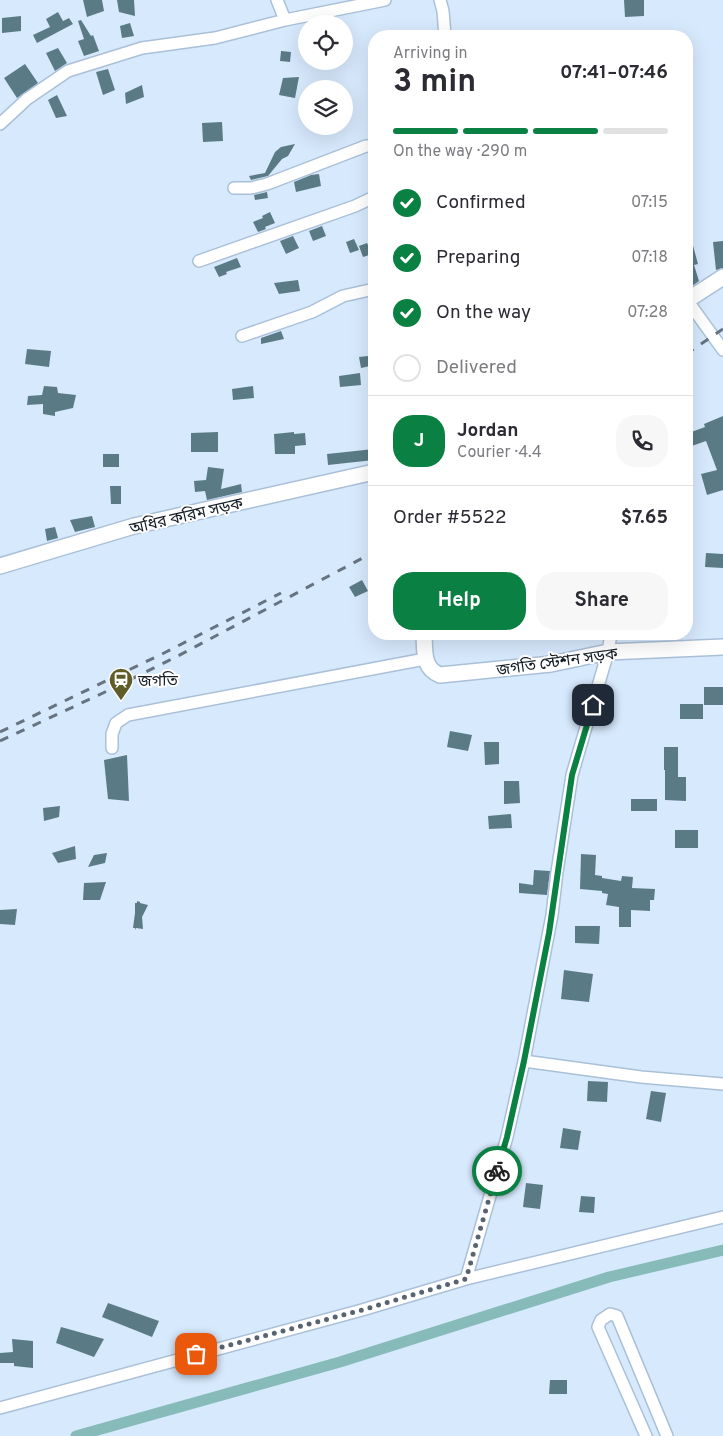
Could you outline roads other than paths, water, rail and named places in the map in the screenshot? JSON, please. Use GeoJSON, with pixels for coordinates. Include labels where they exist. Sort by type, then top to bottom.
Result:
{"type":"FeatureCollection","features":[{"type":"Feature","properties":{"kind":"main road"},"geometry":{"type":"LineString","coordinates":[[693,297],[723,277]]}},
{"type":"Feature","properties":{"kind":"main road","name":"অধির করিম সড়ক"},"geometry":{"type":"LineString","coordinates":[[0,566],[134,526],[368,473]]}},
{"type":"Feature","properties":{"kind":"main road"},"geometry":{"type":"LineString","coordinates":[[424,640],[425,659]]}},
{"type":"Feature","properties":{"kind":"main road","name":"জগতি স্টেশন সড়ক"},"geometry":{"type":"LineString","coordinates":[[425,659],[430,670],[440,675],[551,664],[608,652],[723,646]]}},
{"type":"Feature","properties":{"kind":"street"},"geometry":{"type":"LineString","coordinates":[[277,0],[285,20]]}},
{"type":"Feature","properties":{"kind":"street"},"geometry":{"type":"LineString","coordinates":[[0,124],[27,99],[68,71],[142,48],[215,38],[285,20],[385,0]]}},
{"type":"Feature","properties":{"kind":"street"},"geometry":{"type":"LineString","coordinates":[[440,0],[445,30]]}},
{"type":"Feature","properties":{"kind":"street"},"geometry":{"type":"LineString","coordinates":[[234,188],[251,188],[267,184],[368,146]]}},
{"type":"Feature","properties":{"kind":"street"},"geometry":{"type":"LineString","coordinates":[[199,261],[368,200]]}},
{"type":"Feature","properties":{"kind":"street"},"geometry":{"type":"LineString","coordinates":[[242,336],[312,312],[343,296],[368,290]]}},
{"type":"Feature","properties":{"kind":"street"},"geometry":{"type":"LineString","coordinates":[[693,309],[723,350]]}},
{"type":"Feature","properties":{"kind":"street"},"geometry":{"type":"LineString","coordinates":[[466,1279],[507,1137],[524,1061],[552,915],[572,775],[610,640]]}},
{"type":"Feature","properties":{"kind":"street"},"geometry":{"type":"LineString","coordinates":[[112,748],[112,734],[116,722],[128,715],[425,659]]}},
{"type":"Feature","properties":{"kind":"street"},"geometry":{"type":"LineString","coordinates":[[524,1061],[641,1078],[723,1084]]}},
{"type":"Feature","properties":{"kind":"street"},"geometry":{"type":"LineString","coordinates":[[0,1408],[362,1310],[466,1279],[723,1217]]}},
{"type":"Feature","properties":{"kind":"street"},"geometry":{"type":"LineString","coordinates":[[646,1436],[598,1327],[601,1320],[610,1314],[617,1316],[667,1436]]}},
{"type":"Feature","properties":{"kind":"waterway"},"geometry":{"type":"LineString","coordinates":[[76,1436],[340,1362],[609,1277],[723,1250]]}},
{"type":"Feature","properties":{"kind":"railway"},"geometry":{"type":"LineString","coordinates":[[693,349],[723,329]]}},
{"type":"Feature","properties":{"kind":"railway"},"geometry":{"type":"LineString","coordinates":[[0,741],[174,658],[368,555]]}},
{"type":"Feature","properties":{"kind":"railway"},"geometry":{"type":"LineString","coordinates":[[0,732],[164,653],[281,593]]}},
{"type":"Feature","properties":{"kind":"place","name":"জগতি"},"geometry":{"type":"Point","coordinates":[121,701]}}]}
